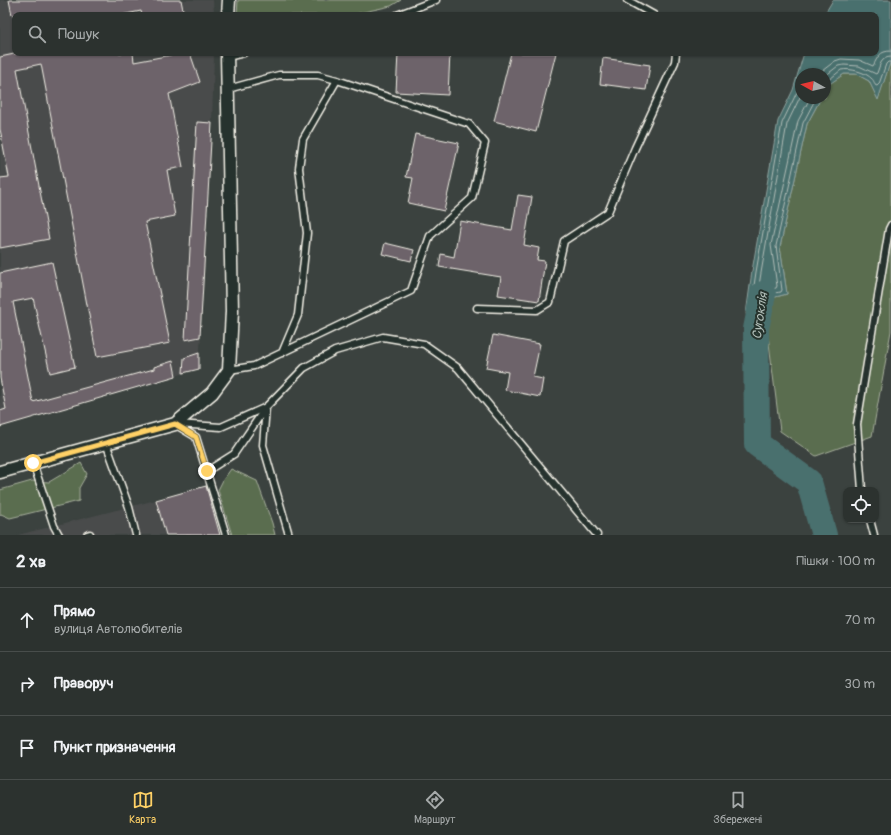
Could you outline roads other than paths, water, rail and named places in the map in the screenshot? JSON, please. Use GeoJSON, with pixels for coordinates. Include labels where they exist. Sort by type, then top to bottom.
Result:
{"type":"FeatureCollection","features":[{"type":"Feature","properties":{"kind":"street"},"geometry":{"type":"LineString","coordinates":[[228,12],[229,0]]}},
{"type":"Feature","properties":{"kind":"street"},"geometry":{"type":"LineString","coordinates":[[0,472],[175,424],[212,393],[229,370],[232,311],[227,56]]}},
{"type":"Feature","properties":{"kind":"lane"},"geometry":{"type":"LineString","coordinates":[[405,12],[436,0]]}},
{"type":"Feature","properties":{"kind":"lane"},"geometry":{"type":"LineString","coordinates":[[627,0],[649,12]]}},
{"type":"Feature","properties":{"kind":"lane"},"geometry":{"type":"LineString","coordinates":[[477,308],[537,310],[550,302],[564,241],[608,212],[635,148],[675,62],[676,56]]}},
{"type":"Feature","properties":{"kind":"lane"},"geometry":{"type":"LineString","coordinates":[[228,89],[278,75],[318,75],[469,124],[485,143],[472,198],[430,236],[411,291],[254,366],[229,370]]}},
{"type":"Feature","properties":{"kind":"lane"},"geometry":{"type":"LineString","coordinates":[[282,353],[298,315],[307,233],[299,168],[303,139],[337,80]]}},
{"type":"Feature","properties":{"kind":"lane"},"geometry":{"type":"LineString","coordinates":[[862,487],[857,424],[891,225]]}},
{"type":"Feature","properties":{"kind":"lane"},"geometry":{"type":"LineString","coordinates":[[207,471],[234,454],[266,407],[304,368],[335,351],[383,336],[424,344],[458,368],[597,535]]}},
{"type":"Feature","properties":{"kind":"lane"},"geometry":{"type":"LineString","coordinates":[[175,424],[221,427],[266,407]]}},
{"type":"Feature","properties":{"kind":"lane"},"geometry":{"type":"LineString","coordinates":[[266,407],[263,445],[289,535]]}},
{"type":"Feature","properties":{"kind":"lane"},"geometry":{"type":"LineString","coordinates":[[175,424],[196,437],[226,535]]}},
{"type":"Feature","properties":{"kind":"lane"},"geometry":{"type":"LineString","coordinates":[[106,443],[129,507],[136,535]]}},
{"type":"Feature","properties":{"kind":"lane"},"geometry":{"type":"LineString","coordinates":[[33,463],[54,526],[59,535]]}},
{"type":"Feature","properties":{"kind":"lane"},"geometry":{"type":"LineString","coordinates":[[871,523],[874,535]]}},
{"type":"Feature","properties":{"kind":"water"},"geometry":{"type":"Polygon","coordinates":[[[833,0],[891,0],[891,60],[878,100],[869,81],[856,74],[844,74],[831,83],[831,68],[800,68],[803,56],[879,56],[879,12],[826,12],[833,0]]]}},
{"type":"Feature","properties":{"kind":"water"},"geometry":{"type":"Polygon","coordinates":[[[795,83],[795,104],[818,104],[807,124],[780,247],[787,294],[768,299],[767,327],[756,329],[746,314],[752,271],[778,121],[795,83]]]}},
{"type":"Feature","properties":{"kind":"waterway","name":"Сугоклія"},"geometry":{"type":"LineString","coordinates":[[763,294],[756,329],[757,444],[809,482],[824,535]]}}]}
